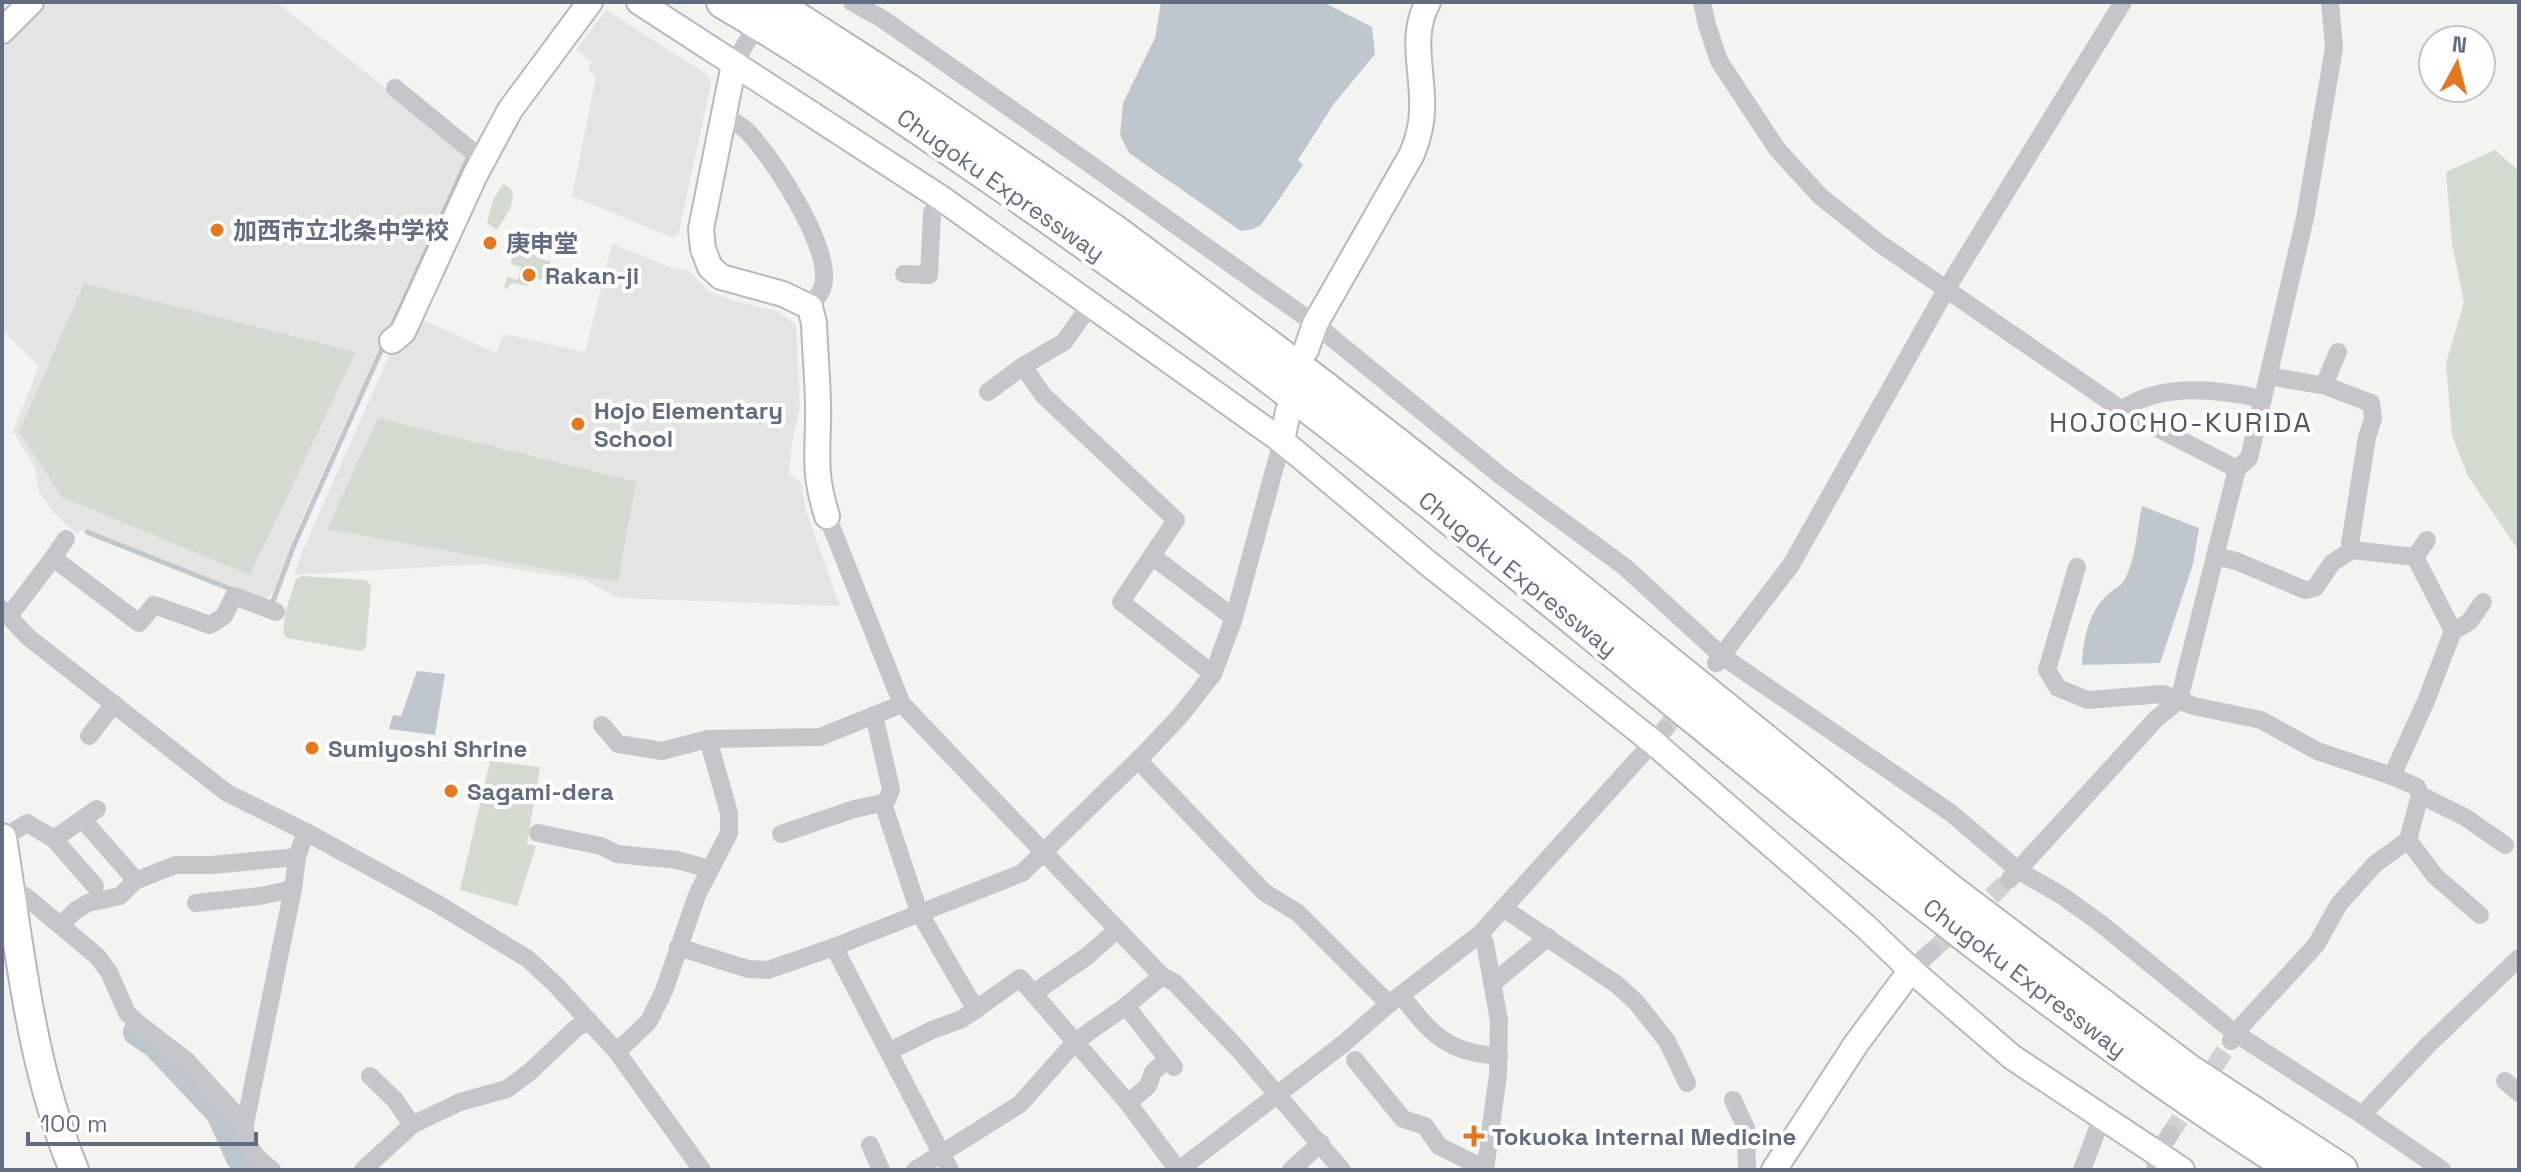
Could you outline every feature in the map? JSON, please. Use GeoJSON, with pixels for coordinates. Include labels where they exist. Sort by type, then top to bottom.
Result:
{"type":"FeatureCollection","features":[{"type":"Feature","properties":{"kind":"highway","name":"Chugoku Expressway"},"geometry":{"type":"LineString","coordinates":[[723,2],[891,109],[1103,255],[1312,409],[1930,909],[2176,1091],[2296,1170]]}},
{"type":"Feature","properties":{"kind":"highway","name":"Chugoku Expressway"},"geometry":{"type":"LineString","coordinates":[[771,2],[911,92],[1126,240],[1459,493],[1948,889],[2189,1071],[2341,1170]]}},
{"type":"Feature","properties":{"kind":"main road"},"geometry":{"type":"LineString","coordinates":[[2,839],[30,1027],[64,1146],[74,1170]]}},
{"type":"Feature","properties":{"kind":"street"},"geometry":{"type":"LineString","coordinates":[[2,31],[31,2]]}},
{"type":"Feature","properties":{"kind":"street"},"geometry":{"type":"LineString","coordinates":[[392,341],[403,332],[483,160],[510,110],[590,2]]}},
{"type":"Feature","properties":{"kind":"street"},"geometry":{"type":"LineString","coordinates":[[639,2],[941,198],[1282,441],[1429,564],[1658,736],[1911,970],[2012,1057],[2161,1153],[2182,1170]]}},
{"type":"Feature","properties":{"kind":"street"},"geometry":{"type":"LineString","coordinates":[[852,2],[881,18],[1315,324],[1501,476],[1625,567],[1719,660],[1951,813],[2014,875],[2061,895],[2100,923],[2233,1037],[2362,1115],[2442,1170]]}},
{"type":"Feature","properties":{"kind":"street"},"geometry":{"type":"LineString","coordinates":[[881,18],[891,2]]}},
{"type":"Feature","properties":{"kind":"street"},"geometry":{"type":"LineString","coordinates":[[1306,350],[1315,324],[1412,154],[1420,134],[1422,109],[1417,39],[1422,13],[1428,2]]}},
{"type":"Feature","properties":{"kind":"street"},"geometry":{"type":"LineString","coordinates":[[1702,2],[1719,61],[1777,149],[1829,203],[1879,243],[2122,410],[2237,469]]}},
{"type":"Feature","properties":{"kind":"street"},"geometry":{"type":"LineString","coordinates":[[1719,660],[1791,565],[1947,288],[2123,2]]}},
{"type":"Feature","properties":{"kind":"street"},"geometry":{"type":"LineString","coordinates":[[2014,875],[2156,719],[2179,700],[2237,469],[2249,458],[2305,218],[2334,48],[2330,2]]}},
{"type":"Feature","properties":{"kind":"street"},"geometry":{"type":"LineString","coordinates":[[749,38],[734,64],[701,229],[703,249],[710,267],[721,277],[783,294],[810,307]]}},
{"type":"Feature","properties":{"kind":"street"},"geometry":{"type":"LineString","coordinates":[[395,88],[483,160]]}},
{"type":"Feature","properties":{"kind":"street"},"geometry":{"type":"LineString","coordinates":[[724,116],[748,131],[797,201],[816,240],[825,279],[822,290],[810,307],[814,323],[819,492],[902,704],[1162,976],[1175,983],[1342,1170]]}},
{"type":"Feature","properties":{"kind":"street"},"geometry":{"type":"LineString","coordinates":[[904,274],[929,275],[932,213],[941,198]]}},
{"type":"Feature","properties":{"kind":"street"},"geometry":{"type":"LineString","coordinates":[[988,392],[1023,366],[1064,342],[1091,304]]}},
{"type":"Feature","properties":{"kind":"street"},"geometry":{"type":"LineString","coordinates":[[2324,385],[2338,352]]}},
{"type":"Feature","properties":{"kind":"street"},"geometry":{"type":"LineString","coordinates":[[1023,366],[1043,395],[1176,520],[1121,602],[1213,674]]}},
{"type":"Feature","properties":{"kind":"street"},"geometry":{"type":"LineString","coordinates":[[2268,376],[2324,385],[2371,403],[2373,409],[2350,544],[2352,550]]}},
{"type":"Feature","properties":{"kind":"street"},"geometry":{"type":"LineString","coordinates":[[2122,410],[2136,399],[2171,392],[2240,394],[2263,399]]}},
{"type":"Feature","properties":{"kind":"street"},"geometry":{"type":"LineString","coordinates":[[678,947],[748,969],[768,970],[1022,873],[1138,760],[1180,716],[1213,674],[1234,618],[1288,411]]}},
{"type":"Feature","properties":{"kind":"street"},"geometry":{"type":"LineString","coordinates":[[66,539],[6,613],[28,637],[227,793],[306,832],[528,959],[617,1052],[702,1170]]}},
{"type":"Feature","properties":{"kind":"street"},"geometry":{"type":"LineString","coordinates":[[2415,557],[2427,540]]}},
{"type":"Feature","properties":{"kind":"street"},"geometry":{"type":"LineString","coordinates":[[2215,556],[2236,561],[2305,590],[2315,588],[2332,563],[2352,550],[2415,557]]}},
{"type":"Feature","properties":{"kind":"street"},"geometry":{"type":"LineString","coordinates":[[1152,556],[1234,618]]}},
{"type":"Feature","properties":{"kind":"street"},"geometry":{"type":"LineString","coordinates":[[2415,557],[2453,631]]}},
{"type":"Feature","properties":{"kind":"street"},"geometry":{"type":"LineString","coordinates":[[53,558],[139,623],[154,605],[210,625],[224,616],[234,596],[276,612]]}},
{"type":"Feature","properties":{"kind":"street"},"geometry":{"type":"LineString","coordinates":[[2077,567],[2047,670],[2058,688],[2088,700],[2163,694],[2194,706],[2261,720],[2317,751],[2417,787],[2420,795],[2408,840],[2375,864],[2339,904],[2316,945],[2233,1037]]}},
{"type":"Feature","properties":{"kind":"street"},"geometry":{"type":"LineString","coordinates":[[2392,776],[2453,631],[2469,622],[2483,602]]}},
{"type":"Feature","properties":{"kind":"street"},"geometry":{"type":"LineString","coordinates":[[89,736],[114,704]]}},
{"type":"Feature","properties":{"kind":"street"},"geometry":{"type":"LineString","coordinates":[[602,725],[618,744],[662,751],[708,739],[820,737],[902,704]]}},
{"type":"Feature","properties":{"kind":"street"},"geometry":{"type":"LineString","coordinates":[[781,834],[854,809],[883,803],[888,798],[891,789],[874,715]]}},
{"type":"Feature","properties":{"kind":"street"},"geometry":{"type":"LineString","coordinates":[[890,1051],[962,1019],[1020,978],[1128,1103],[1178,1170],[1278,1095],[1480,934],[1658,736]]}},
{"type":"Feature","properties":{"kind":"street"},"geometry":{"type":"LineString","coordinates":[[617,1052],[649,1021],[664,991],[697,895],[729,833],[729,813],[708,739]]}},
{"type":"Feature","properties":{"kind":"street"},"geometry":{"type":"LineString","coordinates":[[1138,760],[1264,892],[1298,913],[1436,1036],[1461,1050],[1499,1056]]}},
{"type":"Feature","properties":{"kind":"street"},"geometry":{"type":"LineString","coordinates":[[2420,795],[2465,817],[2505,845]]}},
{"type":"Feature","properties":{"kind":"street"},"geometry":{"type":"LineString","coordinates":[[883,803],[919,912],[976,1010]]}},
{"type":"Feature","properties":{"kind":"street"},"geometry":{"type":"LineString","coordinates":[[54,839],[90,815],[133,877]]}},
{"type":"Feature","properties":{"kind":"street"},"geometry":{"type":"LineString","coordinates":[[2,839],[27,823],[54,839],[95,886]]}},
{"type":"Feature","properties":{"kind":"street"},"geometry":{"type":"LineString","coordinates":[[272,1170],[248,1147],[245,1124],[297,857],[306,832]]}},
{"type":"Feature","properties":{"kind":"street"},"geometry":{"type":"LineString","coordinates":[[538,833],[601,846],[617,854],[677,860],[710,869]]}},
{"type":"Feature","properties":{"kind":"street"},"geometry":{"type":"LineString","coordinates":[[2408,840],[2435,876],[2480,915]]}},
{"type":"Feature","properties":{"kind":"street"},"geometry":{"type":"LineString","coordinates":[[61,925],[88,903],[120,896],[135,881],[175,865],[212,865],[297,857]]}},
{"type":"Feature","properties":{"kind":"street"},"geometry":{"type":"LineString","coordinates":[[9,887],[25,896],[98,957],[109,972],[127,1013],[187,1061],[245,1124]]}},
{"type":"Feature","properties":{"kind":"street"},"geometry":{"type":"LineString","coordinates":[[196,903],[293,889]]}},
{"type":"Feature","properties":{"kind":"street"},"geometry":{"type":"LineString","coordinates":[[1503,908],[1616,984],[1636,1002],[1667,1041],[1687,1083]]}},
{"type":"Feature","properties":{"kind":"street"},"geometry":{"type":"LineString","coordinates":[[1035,992],[1086,957],[1117,930]]}},
{"type":"Feature","properties":{"kind":"street"},"geometry":{"type":"LineString","coordinates":[[1355,1060],[1403,1119],[1425,1126],[1439,1146],[1485,1169],[1499,1056],[1499,1020],[1485,943],[1480,934]]}},
{"type":"Feature","properties":{"kind":"street"},"geometry":{"type":"LineString","coordinates":[[1492,984],[1548,937]]}},
{"type":"Feature","properties":{"kind":"street"},"geometry":{"type":"LineString","coordinates":[[834,947],[945,1162]]}},
{"type":"Feature","properties":{"kind":"street"},"geometry":{"type":"LineString","coordinates":[[1774,1170],[1856,1044],[1911,970],[1932,951]]}},
{"type":"Feature","properties":{"kind":"street"},"geometry":{"type":"LineString","coordinates":[[2362,1115],[2429,1044],[2519,958]]}},
{"type":"Feature","properties":{"kind":"street"},"geometry":{"type":"LineString","coordinates":[[915,1170],[945,1162],[1020,1104],[1076,1041],[1162,976]]}},
{"type":"Feature","properties":{"kind":"street"},"geometry":{"type":"LineString","coordinates":[[1126,1006],[1171,1063],[1153,1072],[1148,1086],[1128,1103]]}},
{"type":"Feature","properties":{"kind":"street"},"geometry":{"type":"LineString","coordinates":[[363,1170],[412,1125],[460,1102],[507,1089],[531,1071],[576,1028],[589,1021]]}},
{"type":"Feature","properties":{"kind":"street"},"geometry":{"type":"LineString","coordinates":[[370,1076],[395,1100],[412,1125]]}},
{"type":"Feature","properties":{"kind":"street"},"geometry":{"type":"LineString","coordinates":[[1733,1100],[1746,1128],[1747,1170]]}},
{"type":"Feature","properties":{"kind":"street"},"geometry":{"type":"LineString","coordinates":[[2082,1170],[2102,1117]]}},
{"type":"Feature","properties":{"kind":"street"},"geometry":{"type":"LineString","coordinates":[[1291,1170],[1321,1143]]}},
{"type":"Feature","properties":{"kind":"street"},"geometry":{"type":"LineString","coordinates":[[870,1145],[881,1170]]}},
{"type":"Feature","properties":{"kind":"shaded area","name":"加西市立北条中学校"},"geometry":{"type":"Polygon","coordinates":[[[43,2],[276,2],[467,152],[294,536],[273,592],[265,600],[87,530],[77,534],[54,513],[39,492],[35,468],[13,431],[39,366],[2,330],[2,43],[43,2]]]}},
{"type":"Feature","properties":{"kind":"shaded area"},"geometry":{"type":"Polygon","coordinates":[[[1161,2],[1323,2],[1372,27],[1375,54],[1333,105],[1298,160],[1303,165],[1261,225],[1253,229],[1241,231],[1129,153],[1120,135],[1123,103],[1155,38],[1161,2]]]}},
{"type":"Feature","properties":{"kind":"shaded area"},"geometry":{"type":"Polygon","coordinates":[[[606,10],[708,75],[711,84],[678,235],[673,238],[572,196],[596,77],[588,68],[592,61],[576,50],[606,10]]]}},
{"type":"Feature","properties":{"kind":"shaded area"},"geometry":{"type":"Polygon","coordinates":[[[2495,150],[2519,171],[2519,551],[2468,476],[2452,435],[2446,363],[2464,302],[2452,244],[2446,172],[2495,150]]]}},
{"type":"Feature","properties":{"kind":"shaded area"},"geometry":{"type":"Polygon","coordinates":[[[503,184],[513,193],[511,208],[497,230],[487,223],[493,200],[503,184]]]}},
{"type":"Feature","properties":{"kind":"shaded area","name":"Hojo Elementary School"},"geometry":{"type":"Polygon","coordinates":[[[612,244],[673,268],[689,271],[708,291],[777,311],[796,325],[800,408],[789,474],[801,482],[806,511],[840,606],[618,598],[585,580],[483,564],[294,575],[393,347],[404,350],[419,318],[496,353],[504,334],[585,352],[612,244]]]}},
{"type":"Feature","properties":{"kind":"shaded area"},"geometry":{"type":"Polygon","coordinates":[[[519,245],[550,261],[550,270],[542,279],[534,280],[527,286],[515,283],[508,289],[504,288],[507,277],[518,280],[521,267],[511,264],[513,250],[519,245]]]}},
{"type":"Feature","properties":{"kind":"shaded area"},"geometry":{"type":"Polygon","coordinates":[[[84,283],[356,352],[250,575],[62,497],[19,432],[84,283]]]}},
{"type":"Feature","properties":{"kind":"shaded area"},"geometry":{"type":"Polygon","coordinates":[[[378,418],[636,482],[618,582],[327,529],[378,418]]]}},
{"type":"Feature","properties":{"kind":"shaded area"},"geometry":{"type":"Polygon","coordinates":[[[2142,506],[2199,528],[2193,564],[2160,663],[2082,665],[2085,637],[2095,611],[2106,596],[2123,582],[2129,571],[2142,506]]]}},
{"type":"Feature","properties":{"kind":"shaded area"},"geometry":{"type":"Polygon","coordinates":[[[301,576],[366,580],[371,585],[366,647],[360,651],[287,638],[283,633],[285,613],[296,579],[301,576]]]}},
{"type":"Feature","properties":{"kind":"shaded area"},"geometry":{"type":"Polygon","coordinates":[[[417,671],[445,674],[435,735],[389,729],[393,715],[401,716],[417,671]]]}},
{"type":"Feature","properties":{"kind":"shaded area"},"geometry":{"type":"Polygon","coordinates":[[[490,761],[540,767],[527,844],[536,846],[517,906],[460,890],[490,761]]]}},
{"type":"Feature","properties":{"kind":"waterway"},"geometry":{"type":"LineString","coordinates":[[391,328],[469,155]]}},
{"type":"Feature","properties":{"kind":"waterway"},"geometry":{"type":"LineString","coordinates":[[268,604],[273,601],[294,545],[384,344]]}},
{"type":"Feature","properties":{"kind":"waterway"},"geometry":{"type":"LineString","coordinates":[[87,532],[233,590]]}},
{"type":"Feature","properties":{"kind":"waterway"},"geometry":{"type":"LineString","coordinates":[[137,1032],[156,1045],[220,1113],[240,1158],[253,1170]]}},
{"type":"Feature","properties":{"kind":"tunnel"},"geometry":{"type":"LineString","coordinates":[[1664,730],[1716,664]]}},
{"type":"Feature","properties":{"kind":"tunnel"},"geometry":{"type":"LineString","coordinates":[[1932,951],[2009,880]]}},
{"type":"Feature","properties":{"kind":"tunnel"},"geometry":{"type":"LineString","coordinates":[[2170,1134],[2231,1041]]}},
{"type":"Feature","properties":{"kind":"place","name":"加西市立北条中学校"},"geometry":{"type":"Point","coordinates":[217,230]}},
{"type":"Feature","properties":{"kind":"place","name":"庚申堂"},"geometry":{"type":"Point","coordinates":[490,243]}},
{"type":"Feature","properties":{"kind":"place","name":"Rakan-ji"},"geometry":{"type":"Point","coordinates":[529,275]}},
{"type":"Feature","properties":{"kind":"place","name":"Hojo Elementary School"},"geometry":{"type":"Point","coordinates":[578,424]}},
{"type":"Feature","properties":{"kind":"place","name":"Sumiyoshi Shrine"},"geometry":{"type":"Point","coordinates":[312,748]}},
{"type":"Feature","properties":{"kind":"place","name":"Sagami-dera"},"geometry":{"type":"Point","coordinates":[451,791]}},
{"type":"Feature","properties":{"kind":"place","name":"Tokuoka Internal Medicine"},"geometry":{"type":"Point","coordinates":[1474,1136]}},
{"type":"Feature","properties":{"kind":"district","name":"HOJOCHO-KURIDA"},"geometry":{"type":"Point","coordinates":[2181,422]}}]}
